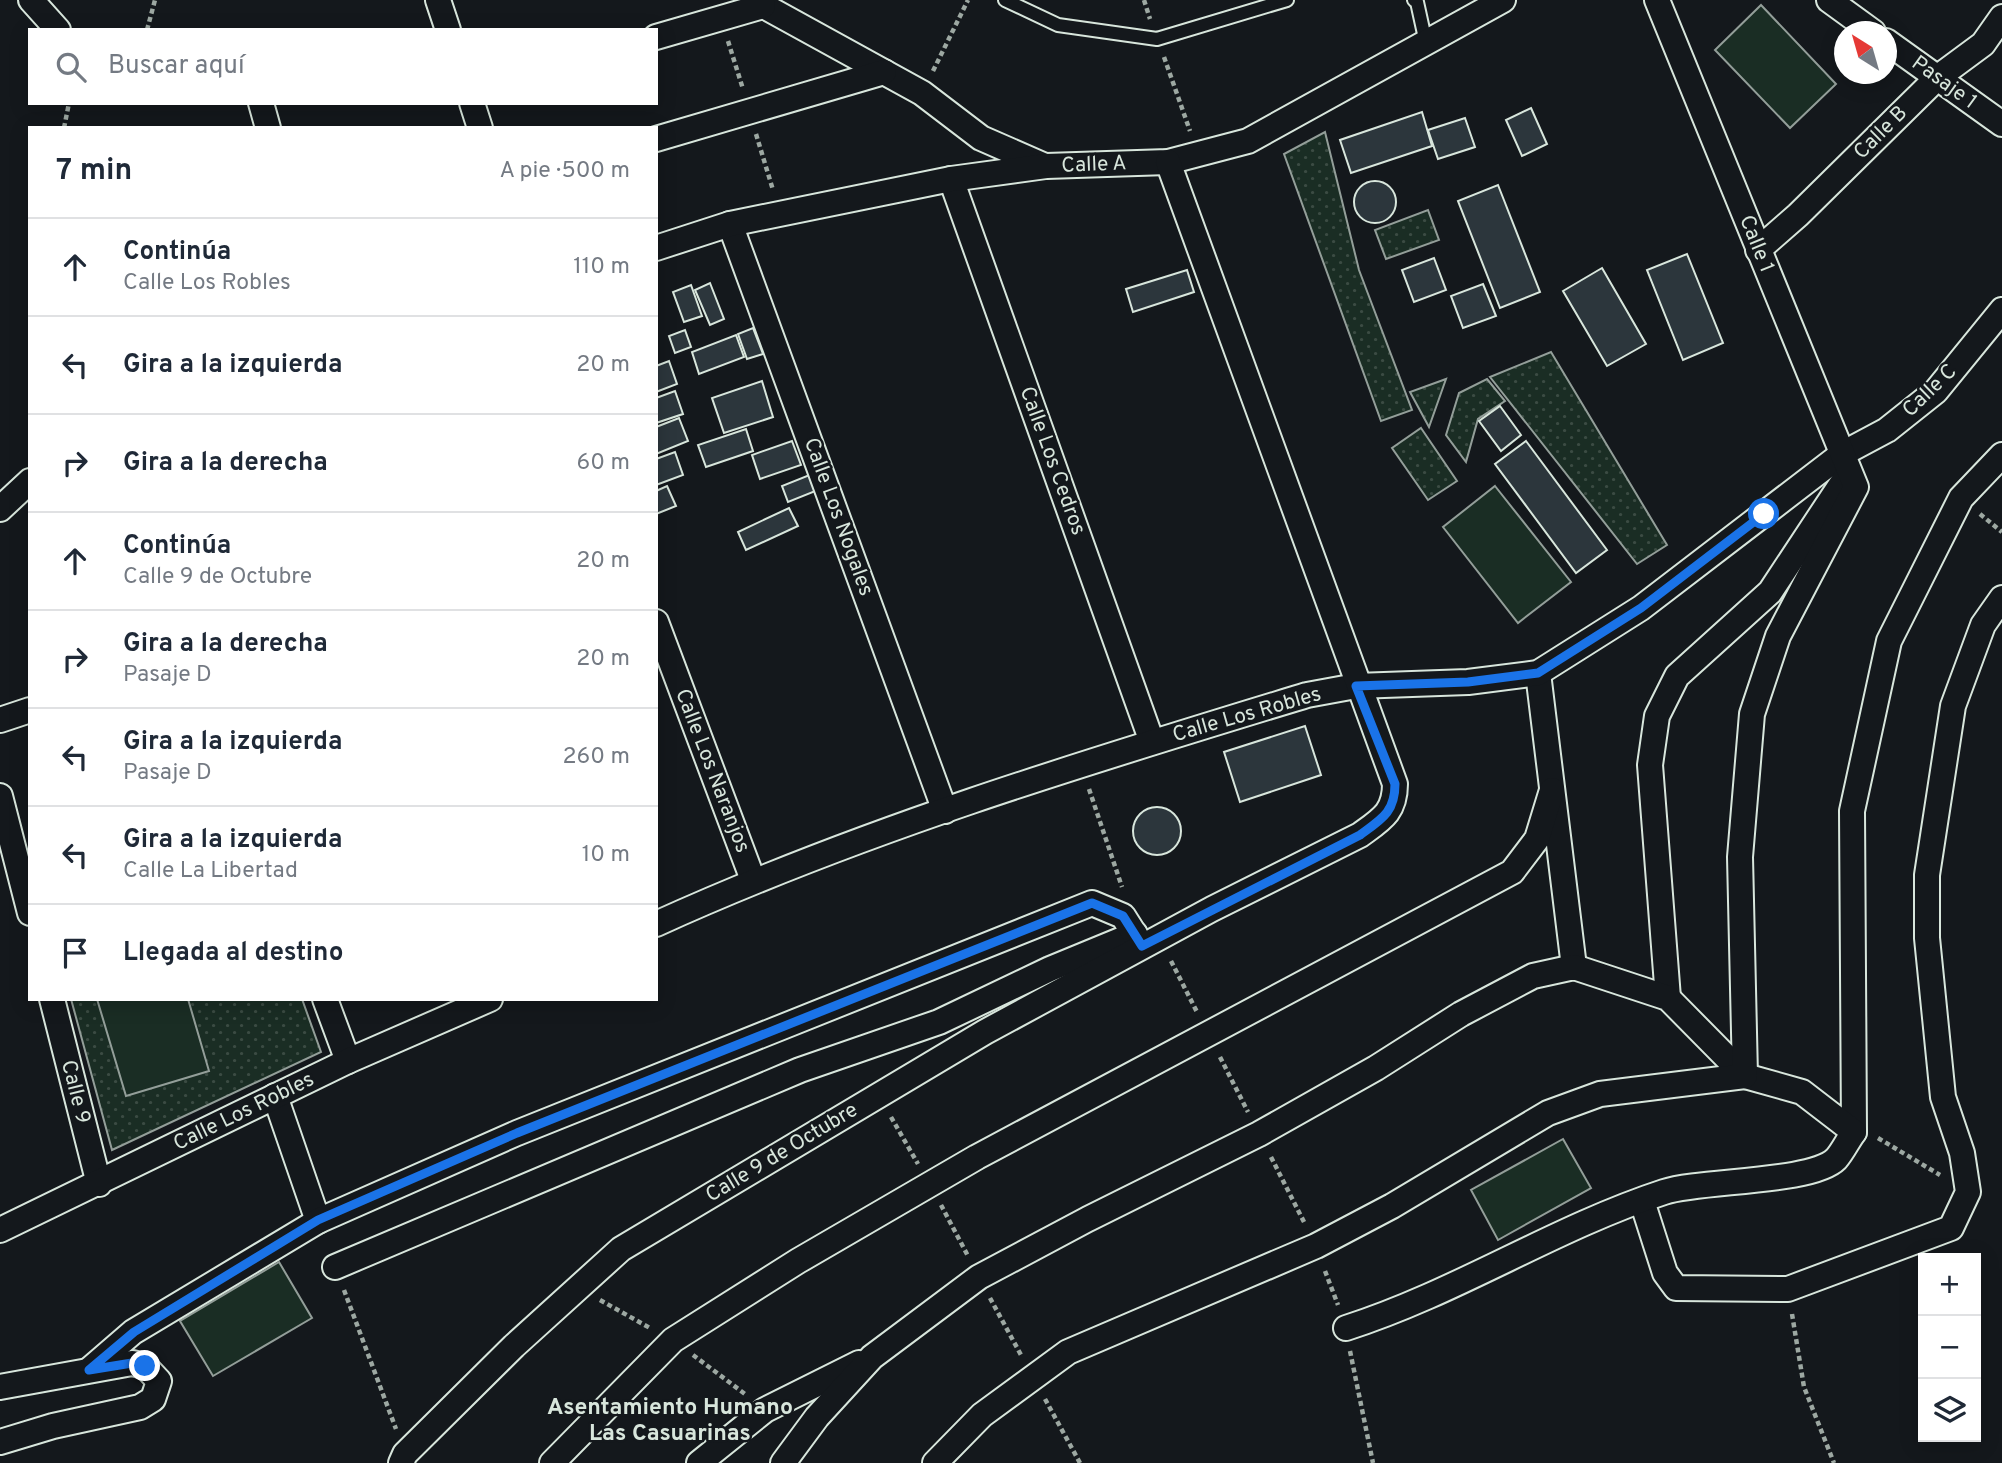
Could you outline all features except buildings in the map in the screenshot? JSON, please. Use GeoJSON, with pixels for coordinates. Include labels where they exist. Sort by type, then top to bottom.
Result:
{"type":"FeatureCollection","features":[{"type":"Feature","properties":{"kind":"street"},"geometry":{"type":"LineString","coordinates":[[31,0],[56,28]]}},
{"type":"Feature","properties":{"kind":"street"},"geometry":{"type":"LineString","coordinates":[[438,0],[447,28]]}},
{"type":"Feature","properties":{"kind":"street","name":"Calle A"},"geometry":{"type":"LineString","coordinates":[[658,247],[730,224],[951,179],[1046,166],[1168,162],[1248,141],[1503,0]]}},
{"type":"Feature","properties":{"kind":"street","name":"Calle 1"},"geometry":{"type":"LineString","coordinates":[[1657,0],[1849,471]]}},
{"type":"Feature","properties":{"kind":"street"},"geometry":{"type":"LineString","coordinates":[[1829,0],[1858,21]]}},
{"type":"Feature","properties":{"kind":"street"},"geometry":{"type":"LineString","coordinates":[[658,36],[758,3],[922,93],[981,138],[1046,166]]}},
{"type":"Feature","properties":{"kind":"street","name":"Calle B"},"geometry":{"type":"LineString","coordinates":[[1758,250],[1798,215],[1937,78],[1983,44],[2002,17]]}},
{"type":"Feature","properties":{"kind":"street","name":"Pasaje 1"},"geometry":{"type":"LineString","coordinates":[[1897,49],[2002,124]]}},
{"type":"Feature","properties":{"kind":"street"},"geometry":{"type":"LineString","coordinates":[[658,138],[884,72]]}},
{"type":"Feature","properties":{"kind":"street"},"geometry":{"type":"LineString","coordinates":[[262,105],[267,126]]}},
{"type":"Feature","properties":{"kind":"street"},"geometry":{"type":"LineString","coordinates":[[473,105],[479,126]]}},
{"type":"Feature","properties":{"kind":"street","name":"Calle 9 de Octubre"},"geometry":{"type":"LineString","coordinates":[[403,1459],[514,1346],[621,1249],[1138,940],[1212,909],[1360,835],[1382,819],[1395,802],[1395,784],[1356,686],[1168,162]]}},
{"type":"Feature","properties":{"kind":"street","name":"Calle Los Cedros"},"geometry":{"type":"LineString","coordinates":[[951,179],[1153,742]]}},
{"type":"Feature","properties":{"kind":"street","name":"Calle Los Nogales"},"geometry":{"type":"LineString","coordinates":[[730,224],[945,811]]}},
{"type":"Feature","properties":{"kind":"street","name":"Calle C"},"geometry":{"type":"LineString","coordinates":[[1849,471],[1887,430],[1936,391],[2002,310]]}},
{"type":"Feature","properties":{"kind":"street"},"geometry":{"type":"LineString","coordinates":[[1346,1328],[1402,1310],[1544,1239],[1667,1191],[1802,1173],[1835,1160],[1854,1132],[1852,811],[1889,641],[1961,498],[2002,455]]}},
{"type":"Feature","properties":{"kind":"street"},"geometry":{"type":"LineString","coordinates":[[1668,998],[1650,765],[1657,716],[1677,676],[1770,592],[1849,471]]}},
{"type":"Feature","properties":{"kind":"street"},"geometry":{"type":"LineString","coordinates":[[1745,1076],[1740,857],[1752,714],[1778,636],[1849,471]]}},
{"type":"Feature","properties":{"kind":"street","name":"Calle Los Robles"},"geometry":{"type":"LineString","coordinates":[[658,923],[753,880],[945,811],[1081,765],[1307,695],[1356,686],[1468,682],[1538,673],[1849,471]]}},
{"type":"Feature","properties":{"kind":"street"},"geometry":{"type":"LineString","coordinates":[[0,509],[28,483]]}},
{"type":"Feature","properties":{"kind":"street"},"geometry":{"type":"LineString","coordinates":[[1642,1201],[1665,1273],[1676,1288],[1788,1289],[1951,1228],[1968,1192],[1962,1153],[1943,1097],[1927,939],[1927,874],[1953,706],[1983,625],[2002,598]]}},
{"type":"Feature","properties":{"kind":"street","name":"Calle Los Naranjos"},"geometry":{"type":"LineString","coordinates":[[658,627],[753,880]]}},
{"type":"Feature","properties":{"kind":"street"},"geometry":{"type":"LineString","coordinates":[[1538,673],[1574,967]]}},
{"type":"Feature","properties":{"kind":"street"},"geometry":{"type":"LineString","coordinates":[[0,720],[28,711]]}},
{"type":"Feature","properties":{"kind":"street"},"geometry":{"type":"LineString","coordinates":[[552,1463],[673,1340],[929,1184],[1512,872],[1537,839],[1552,790]]}},
{"type":"Feature","properties":{"kind":"street"},"geometry":{"type":"LineString","coordinates":[[0,796],[28,905]]}},
{"type":"Feature","properties":{"kind":"street"},"geometry":{"type":"LineString","coordinates":[[89,1370],[134,1332],[318,1220],[517,1133],[1092,903],[1123,916],[1138,940],[1050,969],[939,1022],[800,1070],[335,1267]]}},
{"type":"Feature","properties":{"kind":"street"},"geometry":{"type":"LineString","coordinates":[[699,1463],[765,1410],[872,1357],[979,1277],[1259,1134],[1376,1068],[1461,1014],[1532,976],[1574,967],[1668,998],[1745,1076]]}},
{"type":"Feature","properties":{"kind":"street","name":"Calle 9"},"geometry":{"type":"LineString","coordinates":[[53,1001],[99,1184]]}},
{"type":"Feature","properties":{"kind":"street"},"geometry":{"type":"LineString","coordinates":[[326,1001],[348,1061]]}},
{"type":"Feature","properties":{"kind":"street","name":"Calle Los Robles"},"geometry":{"type":"LineString","coordinates":[[0,1230],[348,1061],[485,1001]]}},
{"type":"Feature","properties":{"kind":"street"},"geometry":{"type":"LineString","coordinates":[[935,1463],[982,1415],[1068,1352],[1316,1246],[1415,1193],[1548,1114],[1600,1094],[1745,1076],[1802,1092],[1854,1132]]}},
{"type":"Feature","properties":{"kind":"street"},"geometry":{"type":"LineString","coordinates":[[275,1096],[318,1220]]}},
{"type":"Feature","properties":{"kind":"street"},"geometry":{"type":"LineString","coordinates":[[783,1463],[817,1417],[872,1357]]}},
{"type":"Feature","properties":{"kind":"street"},"geometry":{"type":"LineString","coordinates":[[0,1387],[132,1363],[145,1366],[155,1373],[159,1381],[153,1399],[140,1407],[53,1426],[0,1442]]}},
{"type":"Feature","properties":{"kind":"lane"},"geometry":{"type":"LineString","coordinates":[[1005,0],[1058,25],[1157,39],[1287,0]]}},
{"type":"Feature","properties":{"kind":"lane"},"geometry":{"type":"LineString","coordinates":[[1414,0],[1418,2],[1426,43]]}},
{"type":"Feature","properties":{"kind":"path"},"geometry":{"type":"LineString","coordinates":[[148,28],[155,0]]}},
{"type":"Feature","properties":{"kind":"path"},"geometry":{"type":"LineString","coordinates":[[922,93],[968,0]]}},
{"type":"Feature","properties":{"kind":"path"},"geometry":{"type":"LineString","coordinates":[[1144,0],[1198,154]]}},
{"type":"Feature","properties":{"kind":"path"},"geometry":{"type":"LineString","coordinates":[[64,126],[69,105]]}},
{"type":"Feature","properties":{"kind":"path"},"geometry":{"type":"LineString","coordinates":[[1081,765],[1125,894]]}},
{"type":"Feature","properties":{"kind":"path"},"geometry":{"type":"LineString","coordinates":[[879,1095],[1080,1463]]}},
{"type":"Feature","properties":{"kind":"path"},"geometry":{"type":"LineString","coordinates":[[1854,1132],[1877,1138],[1968,1192]]}},
{"type":"Feature","properties":{"kind":"path"},"geometry":{"type":"LineString","coordinates":[[335,1267],[403,1459]]}},
{"type":"Feature","properties":{"kind":"path"},"geometry":{"type":"LineString","coordinates":[[1788,1289],[1804,1387],[1833,1463]]}},
{"type":"Feature","properties":{"kind":"path"},"geometry":{"type":"LineString","coordinates":[[1346,1328],[1373,1463]]}},
{"type":"Feature","properties":{"kind":"green space"},"geometry":{"type":"Polygon","coordinates":[[[1761,5],[1836,84],[1790,128],[1715,50],[1761,5]]]}},
{"type":"Feature","properties":{"kind":"green space"},"geometry":{"type":"Polygon","coordinates":[[[1325,132],[1359,270],[1412,410],[1381,421],[1284,154],[1325,132]]]}},
{"type":"Feature","properties":{"kind":"green space"},"geometry":{"type":"Polygon","coordinates":[[[1428,210],[1439,240],[1386,259],[1375,230],[1428,210]]]}},
{"type":"Feature","properties":{"kind":"green space"},"geometry":{"type":"Polygon","coordinates":[[[1551,352],[1667,545],[1637,564],[1490,377],[1551,352]]]}},
{"type":"Feature","properties":{"kind":"green space"},"geometry":{"type":"Polygon","coordinates":[[[1446,379],[1429,427],[1410,392],[1446,379]]]}},
{"type":"Feature","properties":{"kind":"green space"},"geometry":{"type":"Polygon","coordinates":[[[1487,379],[1505,401],[1478,419],[1466,462],[1446,435],[1459,393],[1487,379]]]}},
{"type":"Feature","properties":{"kind":"green space"},"geometry":{"type":"Polygon","coordinates":[[[1421,428],[1457,481],[1428,500],[1392,448],[1421,428]]]}},
{"type":"Feature","properties":{"kind":"green space"},"geometry":{"type":"Polygon","coordinates":[[[1495,486],[1571,582],[1518,623],[1443,527],[1495,486]]]}},
{"type":"Feature","properties":{"kind":"green space"},"geometry":{"type":"Polygon","coordinates":[[[72,1001],[303,1001],[321,1052],[112,1150],[72,1001]]]}},
{"type":"Feature","properties":{"kind":"green space"},"geometry":{"type":"Polygon","coordinates":[[[98,1001],[189,1001],[209,1071],[126,1096],[98,1001]]]}},
{"type":"Feature","properties":{"kind":"green space"},"geometry":{"type":"Polygon","coordinates":[[[1563,1139],[1591,1188],[1498,1240],[1471,1190],[1563,1139]]]}},
{"type":"Feature","properties":{"kind":"green space"},"geometry":{"type":"Polygon","coordinates":[[[279,1262],[312,1318],[213,1376],[180,1321],[279,1262]]]}},
{"type":"Feature","properties":{"kind":"district","name":"Asentamiento Humano Las Casuarinas"},"geometry":{"type":"Point","coordinates":[670,1421]}},
{"type":"Feature","properties":{"kind":"route"},"geometry":{"type":"LineString","coordinates":[[145,1366],[132,1363],[89,1370],[134,1332],[318,1220],[517,1133],[1092,903],[1123,916],[1142,946],[1360,835],[1382,819],[1395,802],[1395,784],[1356,686],[1468,682],[1538,673],[1641,608],[1764,514]]}}]}
